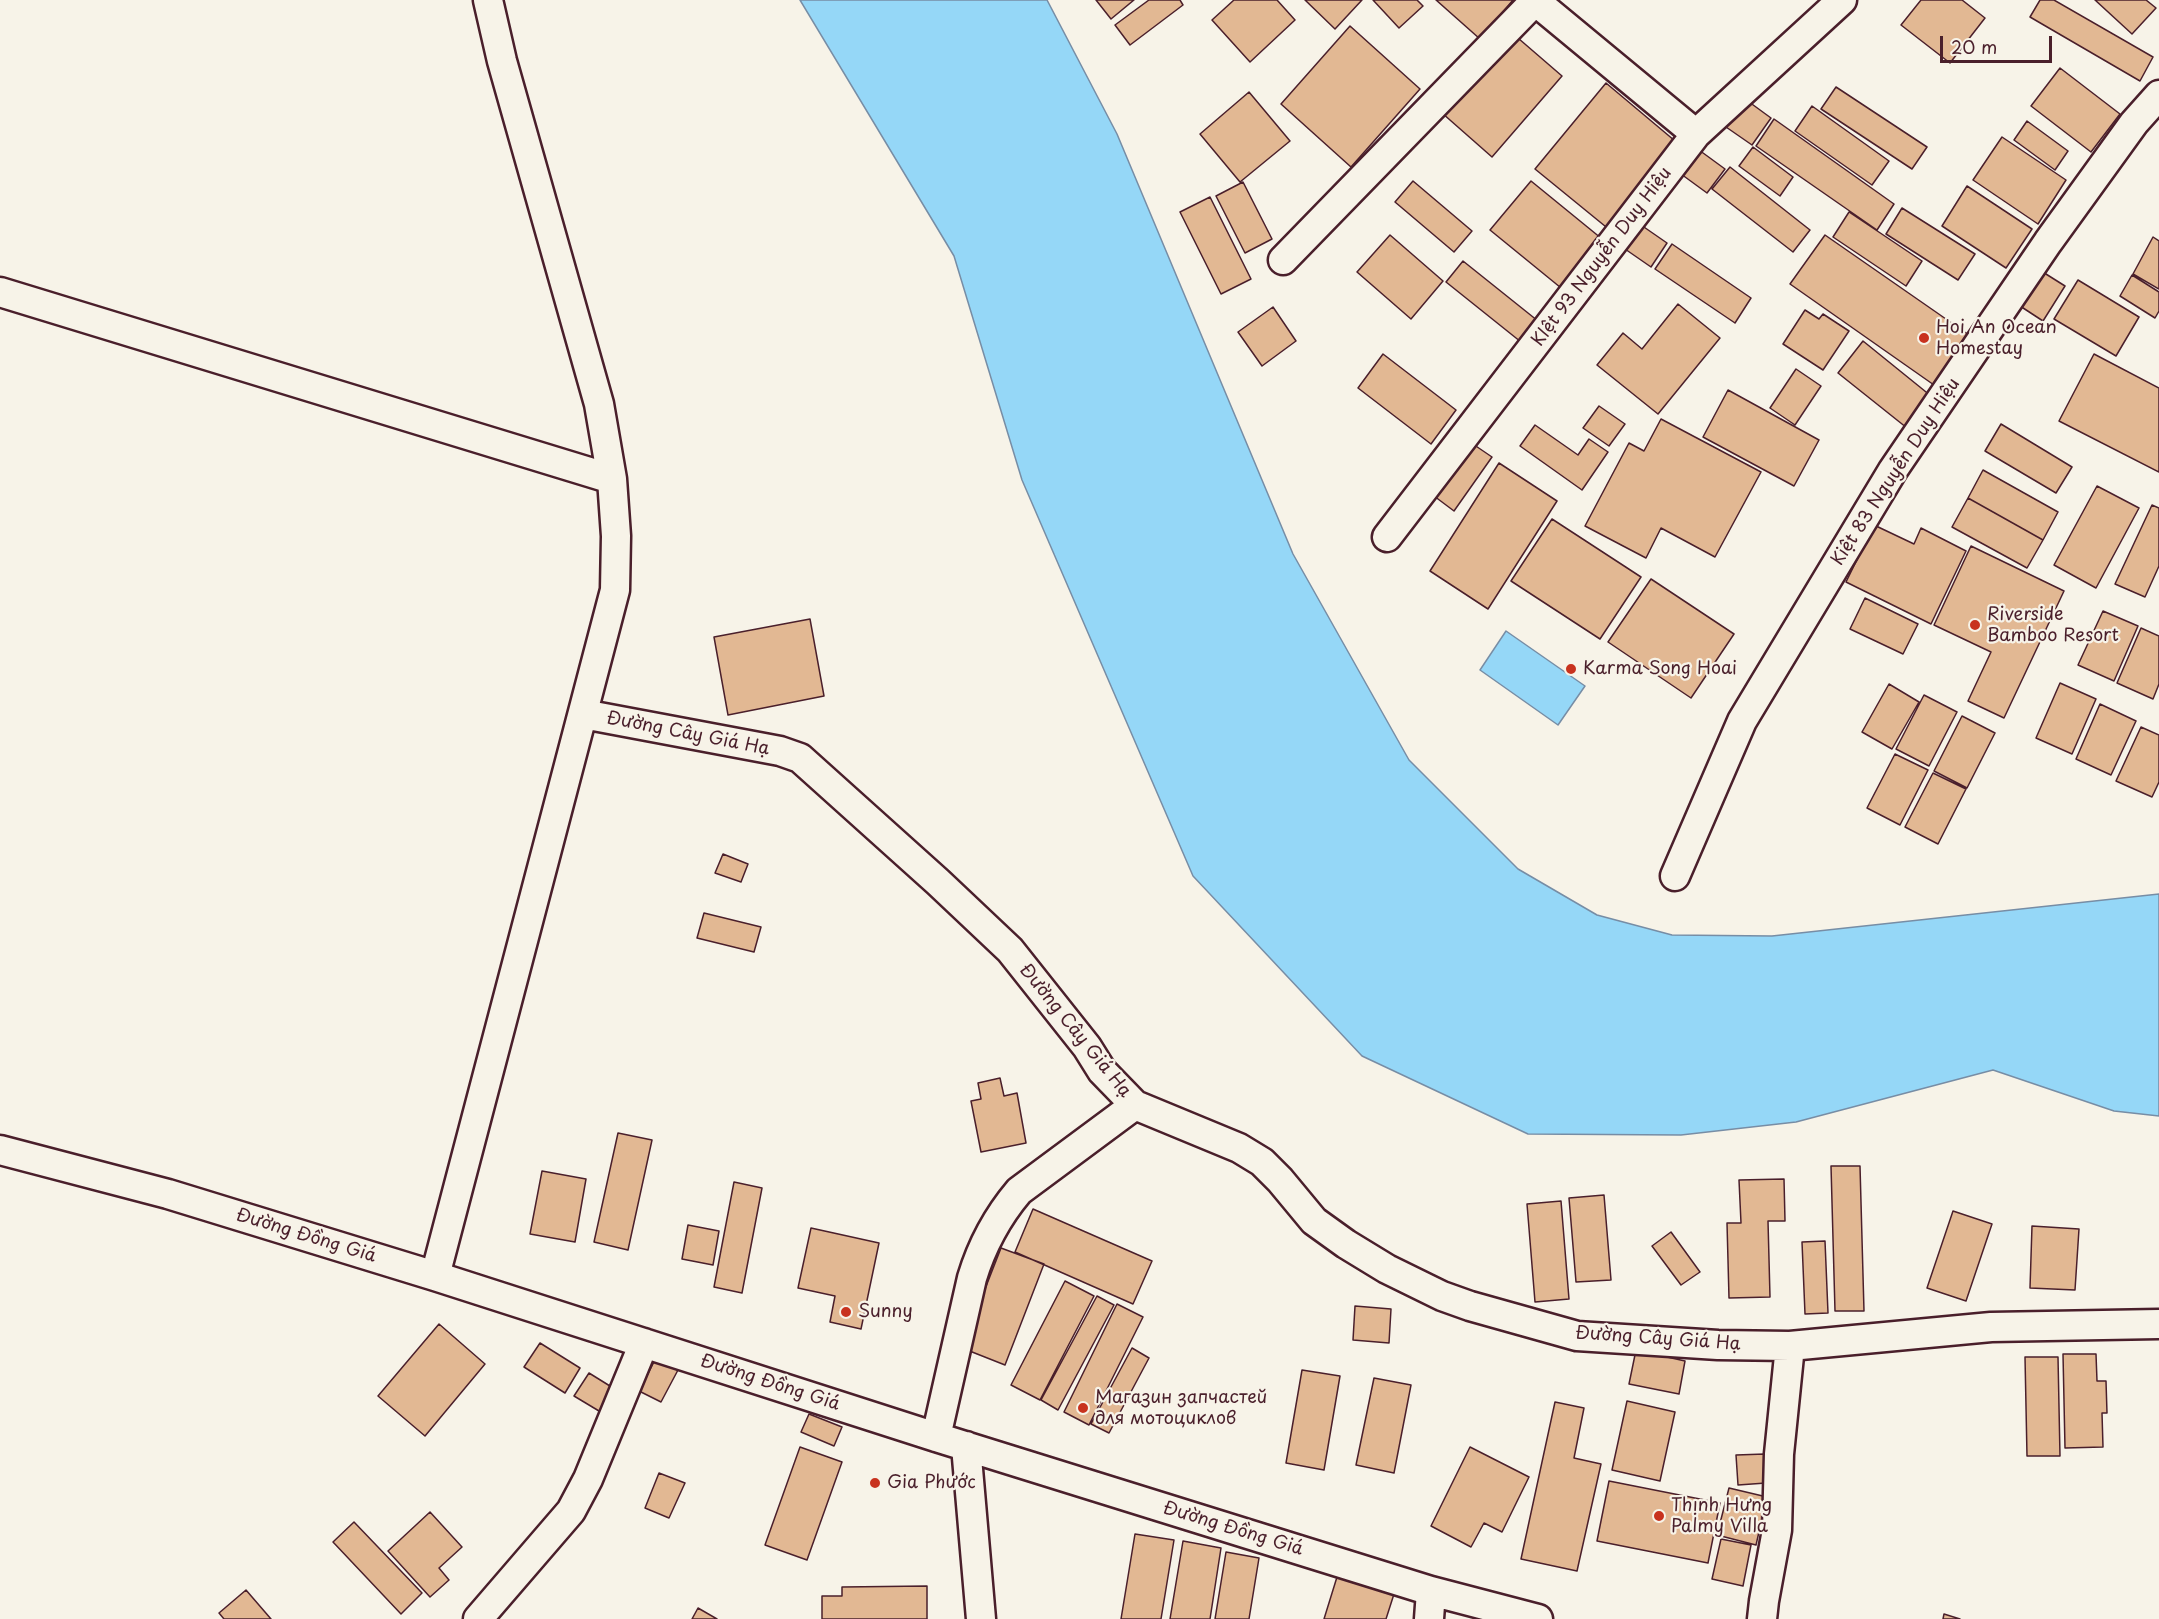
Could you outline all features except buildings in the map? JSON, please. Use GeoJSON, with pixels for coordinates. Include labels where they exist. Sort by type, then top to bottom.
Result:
{"type":"FeatureCollection","features":[{"type":"Feature","properties":{"kind":"street"},"geometry":{"type":"LineString","coordinates":[[435,1276],[615,590],[616,536],[612,480],[599,404],[502,61],[488,0]]}},
{"type":"Feature","properties":{"kind":"street","name":"KIệt 93 Nguyễn Duy Hiệu"},"geometry":{"type":"LineString","coordinates":[[1387,537],[1696,134],[1842,0]]}},
{"type":"Feature","properties":{"kind":"street"},"geometry":{"type":"LineString","coordinates":[[1283,260],[1534,1],[1696,134]]}},
{"type":"Feature","properties":{"kind":"street","name":"Kiệt 83 Nguyễn Duy Hiệu"},"geometry":{"type":"LineString","coordinates":[[1675,876],[1742,721],[1893,470],[2048,242],[2134,123],[2159,95]]}},
{"type":"Feature","properties":{"kind":"street"},"geometry":{"type":"LineString","coordinates":[[0,292],[612,480]]}},
{"type":"Feature","properties":{"kind":"street","name":"Đường Cây Giá Hạ"},"geometry":{"type":"LineString","coordinates":[[583,714],[780,751],[800,758],[1010,950],[1087,1047],[1102,1071],[1135,1106],[1239,1148],[1262,1162],[1314,1221],[1387,1269],[1442,1296],[1577,1336],[1718,1345],[1790,1346],[1991,1327],[2159,1324]]}},
{"type":"Feature","properties":{"kind":"street"},"geometry":{"type":"LineString","coordinates":[[936,1437],[972,1278],[980,1252],[991,1230],[1019,1191],[1135,1106]]}},
{"type":"Feature","properties":{"kind":"street","name":"Đường Đồng Giá"},"geometry":{"type":"LineString","coordinates":[[0,1150],[168,1194],[644,1342],[966,1446],[1430,1605],[1539,1619]]}},
{"type":"Feature","properties":{"kind":"street"},"geometry":{"type":"LineString","coordinates":[[478,1619],[571,1511],[588,1479],[644,1342]]}},
{"type":"Feature","properties":{"kind":"street"},"geometry":{"type":"LineString","coordinates":[[1762,1619],[1777,1530],[1779,1454],[1790,1346]]}},
{"type":"Feature","properties":{"kind":"street"},"geometry":{"type":"LineString","coordinates":[[966,1446],[981,1619]]}},
{"type":"Feature","properties":{"kind":"water"},"geometry":{"type":"Polygon","coordinates":[[[800,0],[1047,0],[1117,134],[1293,554],[1409,760],[1518,869],[1597,915],[1672,935],[1772,936],[2159,894],[2159,1116],[2114,1111],[1993,1070],[1796,1122],[1681,1135],[1528,1134],[1362,1056],[1193,876],[1022,480],[954,256],[800,0]]]}},
{"type":"Feature","properties":{"kind":"water"},"geometry":{"type":"Polygon","coordinates":[[[1506,631],[1585,686],[1558,725],[1480,670],[1506,631]]]}},
{"type":"Feature","properties":{"kind":"place","name":"Hoi An Ocean Homestay"},"geometry":{"type":"Point","coordinates":[1924,338]}},
{"type":"Feature","properties":{"kind":"place","name":"Riverside Bamboo Resort"},"geometry":{"type":"Point","coordinates":[1975,625]}},
{"type":"Feature","properties":{"kind":"place","name":"Karma Song Hoai"},"geometry":{"type":"Point","coordinates":[1571,669]}},
{"type":"Feature","properties":{"kind":"place","name":"Sunny"},"geometry":{"type":"Point","coordinates":[846,1312]}},
{"type":"Feature","properties":{"kind":"place","name":"Магазин запчастей для мотоциклов"},"geometry":{"type":"Point","coordinates":[1083,1408]}},
{"type":"Feature","properties":{"kind":"place","name":"Gia Phước"},"geometry":{"type":"Point","coordinates":[875,1483]}},
{"type":"Feature","properties":{"kind":"place","name":"Thịnh Hưng Palmy Villa"},"geometry":{"type":"Point","coordinates":[1659,1516]}}]}
